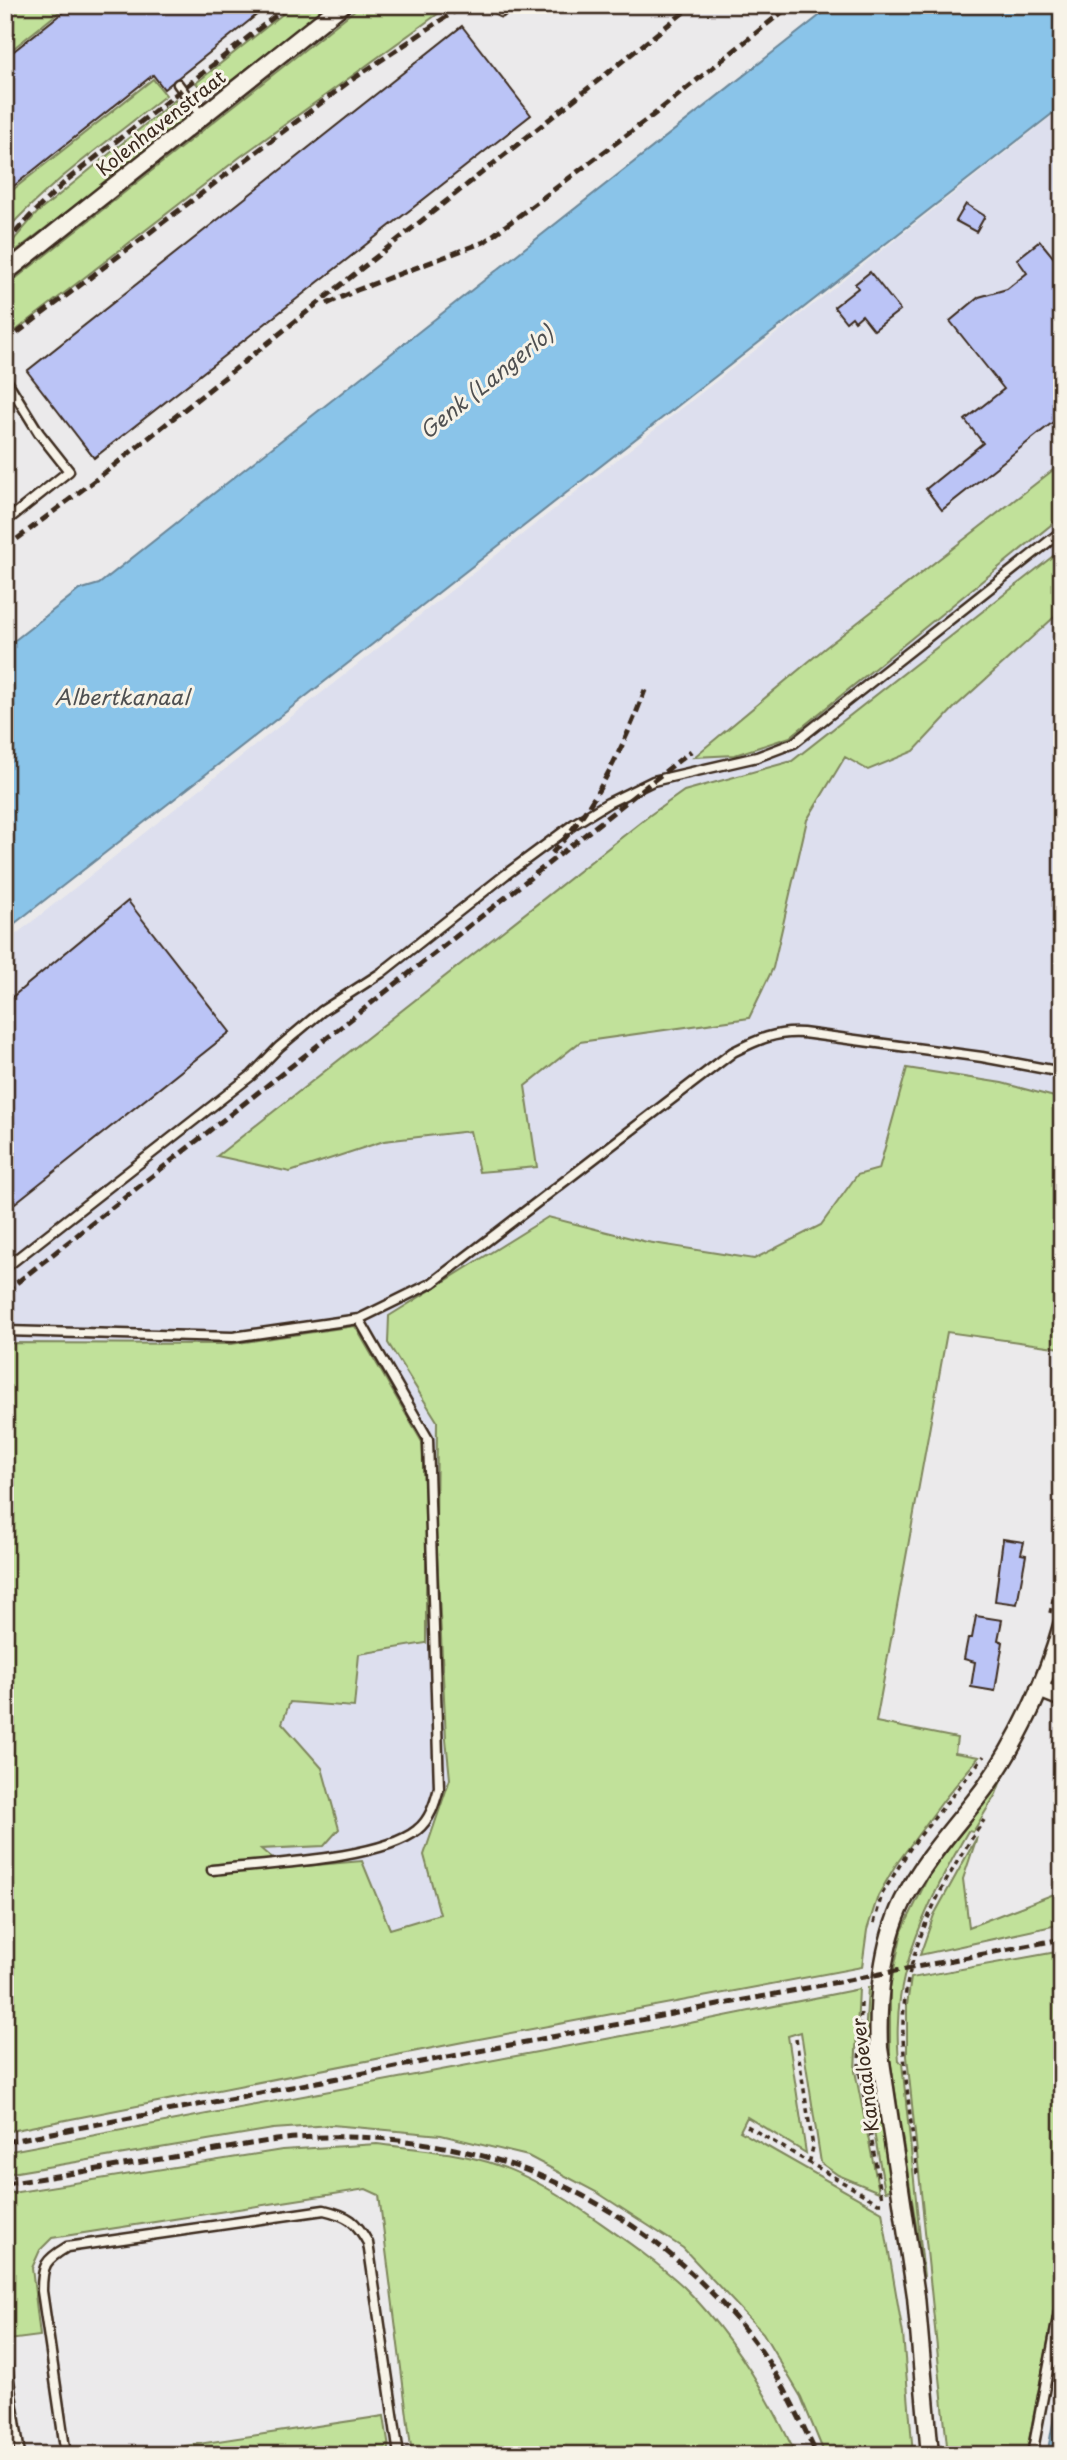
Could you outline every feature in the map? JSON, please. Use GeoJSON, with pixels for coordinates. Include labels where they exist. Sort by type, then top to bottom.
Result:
{"type":"FeatureCollection","features":[{"type":"Feature","properties":{"kind":"street","name":"Kolenhavenstraat"},"geometry":{"type":"LineString","coordinates":[[5,273],[342,5]]}},
{"type":"Feature","properties":{"kind":"street","name":"Kanaaloever"},"geometry":{"type":"LineString","coordinates":[[930,2455],[916,2296],[878,2048],[877,2009],[887,1949],[902,1903],[931,1854],[985,1787],[1056,1663],[1055,1620]]}},
{"type":"Feature","properties":{"kind":"street"},"geometry":{"type":"LineString","coordinates":[[1039,1689],[1062,1698]]}},
{"type":"Feature","properties":{"kind":"lane"},"geometry":{"type":"LineString","coordinates":[[178,84],[202,117]]}},
{"type":"Feature","properties":{"kind":"lane"},"geometry":{"type":"LineString","coordinates":[[5,378],[39,433],[69,471],[5,522]]}},
{"type":"Feature","properties":{"kind":"lane"},"geometry":{"type":"LineString","coordinates":[[5,1268],[252,1075],[279,1047],[323,1011],[381,973],[574,824],[608,803],[653,781],[757,758],[794,743],[1062,531]]}},
{"type":"Feature","properties":{"kind":"lane"},"geometry":{"type":"LineString","coordinates":[[5,1331],[233,1337],[359,1319],[432,1283],[733,1052],[762,1037],[787,1032],[803,1033],[982,1057],[1062,1072]]}},
{"type":"Feature","properties":{"kind":"lane"},"geometry":{"type":"LineString","coordinates":[[212,1870],[354,1854],[396,1842],[419,1830],[433,1809],[439,1788],[428,1439],[359,1319]]}},
{"type":"Feature","properties":{"kind":"lane"},"geometry":{"type":"LineString","coordinates":[[66,2455],[42,2291],[42,2271],[50,2257],[67,2247],[324,2210],[343,2215],[359,2226],[368,2243],[399,2455]]}},
{"type":"Feature","properties":{"kind":"lane"},"geometry":{"type":"LineString","coordinates":[[1031,2455],[1062,2296]]}},
{"type":"Feature","properties":{"kind":"lane"},"geometry":{"type":"LineString","coordinates":[[5,2354],[20,2455]]}},
{"type":"Feature","properties":{"kind":"path"},"geometry":{"type":"LineString","coordinates":[[1055,1620],[1062,1560]]}},
{"type":"Feature","properties":{"kind":"path"},"geometry":{"type":"LineString","coordinates":[[873,1927],[882,1894],[911,1847],[986,1753]]}},
{"type":"Feature","properties":{"kind":"path"},"geometry":{"type":"LineString","coordinates":[[918,2185],[903,2033],[909,1975],[915,1950],[951,1867],[990,1811]]}},
{"type":"Feature","properties":{"kind":"path"},"geometry":{"type":"LineString","coordinates":[[861,1999],[859,2069],[885,2215]]}},
{"type":"Feature","properties":{"kind":"path"},"geometry":{"type":"LineString","coordinates":[[796,2039],[813,2147],[809,2164]]}},
{"type":"Feature","properties":{"kind":"path"},"geometry":{"type":"LineString","coordinates":[[747,2126],[878,2203],[902,2202]]}},
{"type":"Feature","properties":{"kind":"shaded area"},"geometry":{"type":"Polygon","coordinates":[[[1062,108],[1062,1348],[947,1331],[437,1421],[436,1532],[446,1738],[505,1751],[425,1856],[440,1915],[390,1929],[5,1995],[5,943],[1062,108]]]}},
{"type":"Feature","properties":{"kind":"green space"},"geometry":{"type":"Polygon","coordinates":[[[5,5],[68,5],[5,55],[5,5]]]}},
{"type":"Feature","properties":{"kind":"green space"},"geometry":{"type":"Polygon","coordinates":[[[294,5],[328,5],[224,87],[204,91],[196,83],[294,5]]]}},
{"type":"Feature","properties":{"kind":"green space"},"geometry":{"type":"Polygon","coordinates":[[[361,5],[450,5],[240,157],[5,339],[5,287],[361,5]]]}},
{"type":"Feature","properties":{"kind":"green space"},"geometry":{"type":"Polygon","coordinates":[[[153,79],[166,95],[62,177],[5,232],[5,196],[153,79]]]}},
{"type":"Feature","properties":{"kind":"green space"},"geometry":{"type":"Polygon","coordinates":[[[175,100],[184,120],[174,130],[5,259],[5,250],[37,213],[175,100]]]}},
{"type":"Feature","properties":{"kind":"green space"},"geometry":{"type":"Polygon","coordinates":[[[1062,463],[1062,516],[790,737],[735,755],[694,757],[825,648],[1062,463]]]}},
{"type":"Feature","properties":{"kind":"green space"},"geometry":{"type":"Polygon","coordinates":[[[1062,549],[1062,610],[954,708],[914,751],[868,770],[845,757],[807,820],[773,968],[749,1018],[580,1042],[525,1086],[537,1167],[479,1172],[470,1131],[384,1141],[290,1172],[217,1156],[650,815],[684,791],[792,761],[1062,549]]]}},
{"type":"Feature","properties":{"kind":"green space"},"geometry":{"type":"Polygon","coordinates":[[[907,1068],[1002,1083],[1062,1099],[1062,1348],[947,1332],[876,1722],[957,1738],[955,1753],[979,1757],[895,1866],[878,1896],[867,1930],[862,1967],[5,2132],[5,1343],[231,1344],[355,1326],[422,1442],[426,1523],[426,1643],[359,1654],[354,1707],[290,1702],[282,1723],[322,1768],[339,1829],[324,1846],[261,1849],[283,1868],[362,1861],[390,1929],[440,1914],[424,1855],[450,1779],[436,1532],[437,1421],[388,1343],[389,1316],[548,1217],[647,1242],[754,1259],[821,1225],[857,1175],[879,1169],[907,1068]]]}},
{"type":"Feature","properties":{"kind":"green space"},"geometry":{"type":"Polygon","coordinates":[[[1003,1775],[996,1794],[973,1832],[968,1831],[932,1899],[912,1948],[900,1998],[899,2062],[902,2063],[924,2277],[890,2059],[890,1988],[902,1931],[929,1875],[1003,1775]]]}},
{"type":"Feature","properties":{"kind":"green space"},"geometry":{"type":"Polygon","coordinates":[[[977,1837],[963,1879],[969,1927],[1062,1891],[1062,1924],[920,1955],[934,1915],[977,1837]]]}},
{"type":"Feature","properties":{"kind":"green space"},"geometry":{"type":"Polygon","coordinates":[[[1062,1951],[1062,2270],[1026,2455],[948,2455],[907,2056],[907,2005],[911,1978],[1062,1951]]]}},
{"type":"Feature","properties":{"kind":"green space"},"geometry":{"type":"Polygon","coordinates":[[[872,1986],[870,2037],[892,2190],[885,2191],[863,2073],[868,1987],[872,1986]]]}},
{"type":"Feature","properties":{"kind":"green space"},"geometry":{"type":"Polygon","coordinates":[[[859,1989],[855,2071],[879,2192],[838,2175],[821,2163],[801,2032],[788,2036],[806,2153],[747,2117],[740,2131],[882,2212],[903,2334],[913,2455],[825,2455],[801,2397],[763,2333],[683,2248],[598,2193],[528,2156],[441,2135],[332,2125],[273,2129],[5,2174],[5,2152],[859,1989]]]}},
{"type":"Feature","properties":{"kind":"green space"},"geometry":{"type":"Polygon","coordinates":[[[377,2144],[453,2154],[509,2169],[560,2196],[641,2252],[684,2287],[733,2345],[761,2388],[796,2455],[412,2455],[379,2195],[366,2189],[52,2238],[40,2250],[32,2268],[40,2336],[9,2340],[5,2316],[5,2194],[282,2150],[377,2144]]]}},
{"type":"Feature","properties":{"kind":"green space"},"geometry":{"type":"Polygon","coordinates":[[[384,2416],[390,2455],[186,2455],[185,2446],[384,2416]]]}},
{"type":"Feature","properties":{"kind":"water","name":"Albertkanaal"},"geometry":{"type":"Polygon","coordinates":[[[833,5],[1062,5],[1062,106],[5,931],[5,648],[79,590],[99,584],[833,5]]]}},
{"type":"Feature","properties":{"kind":"water"},"geometry":{"type":"Polygon","coordinates":[[[1062,2375],[1062,2455],[1047,2455],[1062,2375]]]}},
{"type":"Feature","properties":{"kind":"building"},"geometry":{"type":"Polygon","coordinates":[[[72,5],[269,5],[164,89],[153,75],[5,193],[5,58],[72,5]]]}},
{"type":"Feature","properties":{"kind":"building"},"geometry":{"type":"Polygon","coordinates":[[[462,26],[531,115],[94,458],[27,371],[462,26]]]}},
{"type":"Feature","properties":{"kind":"building"},"geometry":{"type":"Polygon","coordinates":[[[966,204],[985,216],[976,232],[956,221],[966,204]]]}},
{"type":"Feature","properties":{"kind":"building"},"geometry":{"type":"Polygon","coordinates":[[[1040,241],[1062,268],[1062,415],[942,510],[926,489],[983,443],[965,420],[1004,389],[950,321],[979,297],[1007,289],[1027,273],[1017,259],[1040,241]]]}},
{"type":"Feature","properties":{"kind":"building"},"geometry":{"type":"Polygon","coordinates":[[[870,272],[900,310],[874,330],[862,315],[855,321],[852,317],[846,322],[834,307],[858,288],[855,284],[870,272]]]}},
{"type":"Feature","properties":{"kind":"building"},"geometry":{"type":"Polygon","coordinates":[[[128,901],[230,1032],[5,1211],[5,1003],[128,901]]]}},
{"type":"Feature","properties":{"kind":"building"},"geometry":{"type":"Polygon","coordinates":[[[1003,1539],[1024,1542],[1021,1554],[1026,1555],[1017,1604],[995,1601],[1003,1539]]]}},
{"type":"Feature","properties":{"kind":"building"},"geometry":{"type":"Polygon","coordinates":[[[976,1616],[1002,1620],[998,1640],[1003,1642],[995,1691],[971,1687],[975,1662],[964,1659],[976,1616]]]}},
{"type":"Feature","properties":{"kind":"railway"},"geometry":{"type":"LineString","coordinates":[[5,244],[67,180],[289,5]]}},
{"type":"Feature","properties":{"kind":"railway"},"geometry":{"type":"LineString","coordinates":[[5,342],[350,81],[464,5]]}},
{"type":"Feature","properties":{"kind":"railway"},"geometry":{"type":"LineString","coordinates":[[5,548],[98,478],[693,5]]}},
{"type":"Feature","properties":{"kind":"railway"},"geometry":{"type":"LineString","coordinates":[[327,304],[484,242],[652,116],[791,5]]}},
{"type":"Feature","properties":{"kind":"railway"},"geometry":{"type":"LineString","coordinates":[[552,853],[581,817],[606,776],[628,733],[645,690]]}},
{"type":"Feature","properties":{"kind":"railway"},"geometry":{"type":"LineString","coordinates":[[5,1292],[691,751]]}},
{"type":"Feature","properties":{"kind":"railway"},"geometry":{"type":"LineString","coordinates":[[5,2142],[1062,1939]]}},
{"type":"Feature","properties":{"kind":"railway"},"geometry":{"type":"LineString","coordinates":[[5,2184],[298,2138],[364,2137],[428,2144],[489,2158],[546,2178],[601,2206],[653,2241],[701,2282],[757,2345],[785,2391],[817,2455]]}},
{"type":"Feature","properties":{"kind":"water label","name":"Genk (Langerlo)"},"geometry":{"type":"Point","coordinates":[487,383]}}]}
